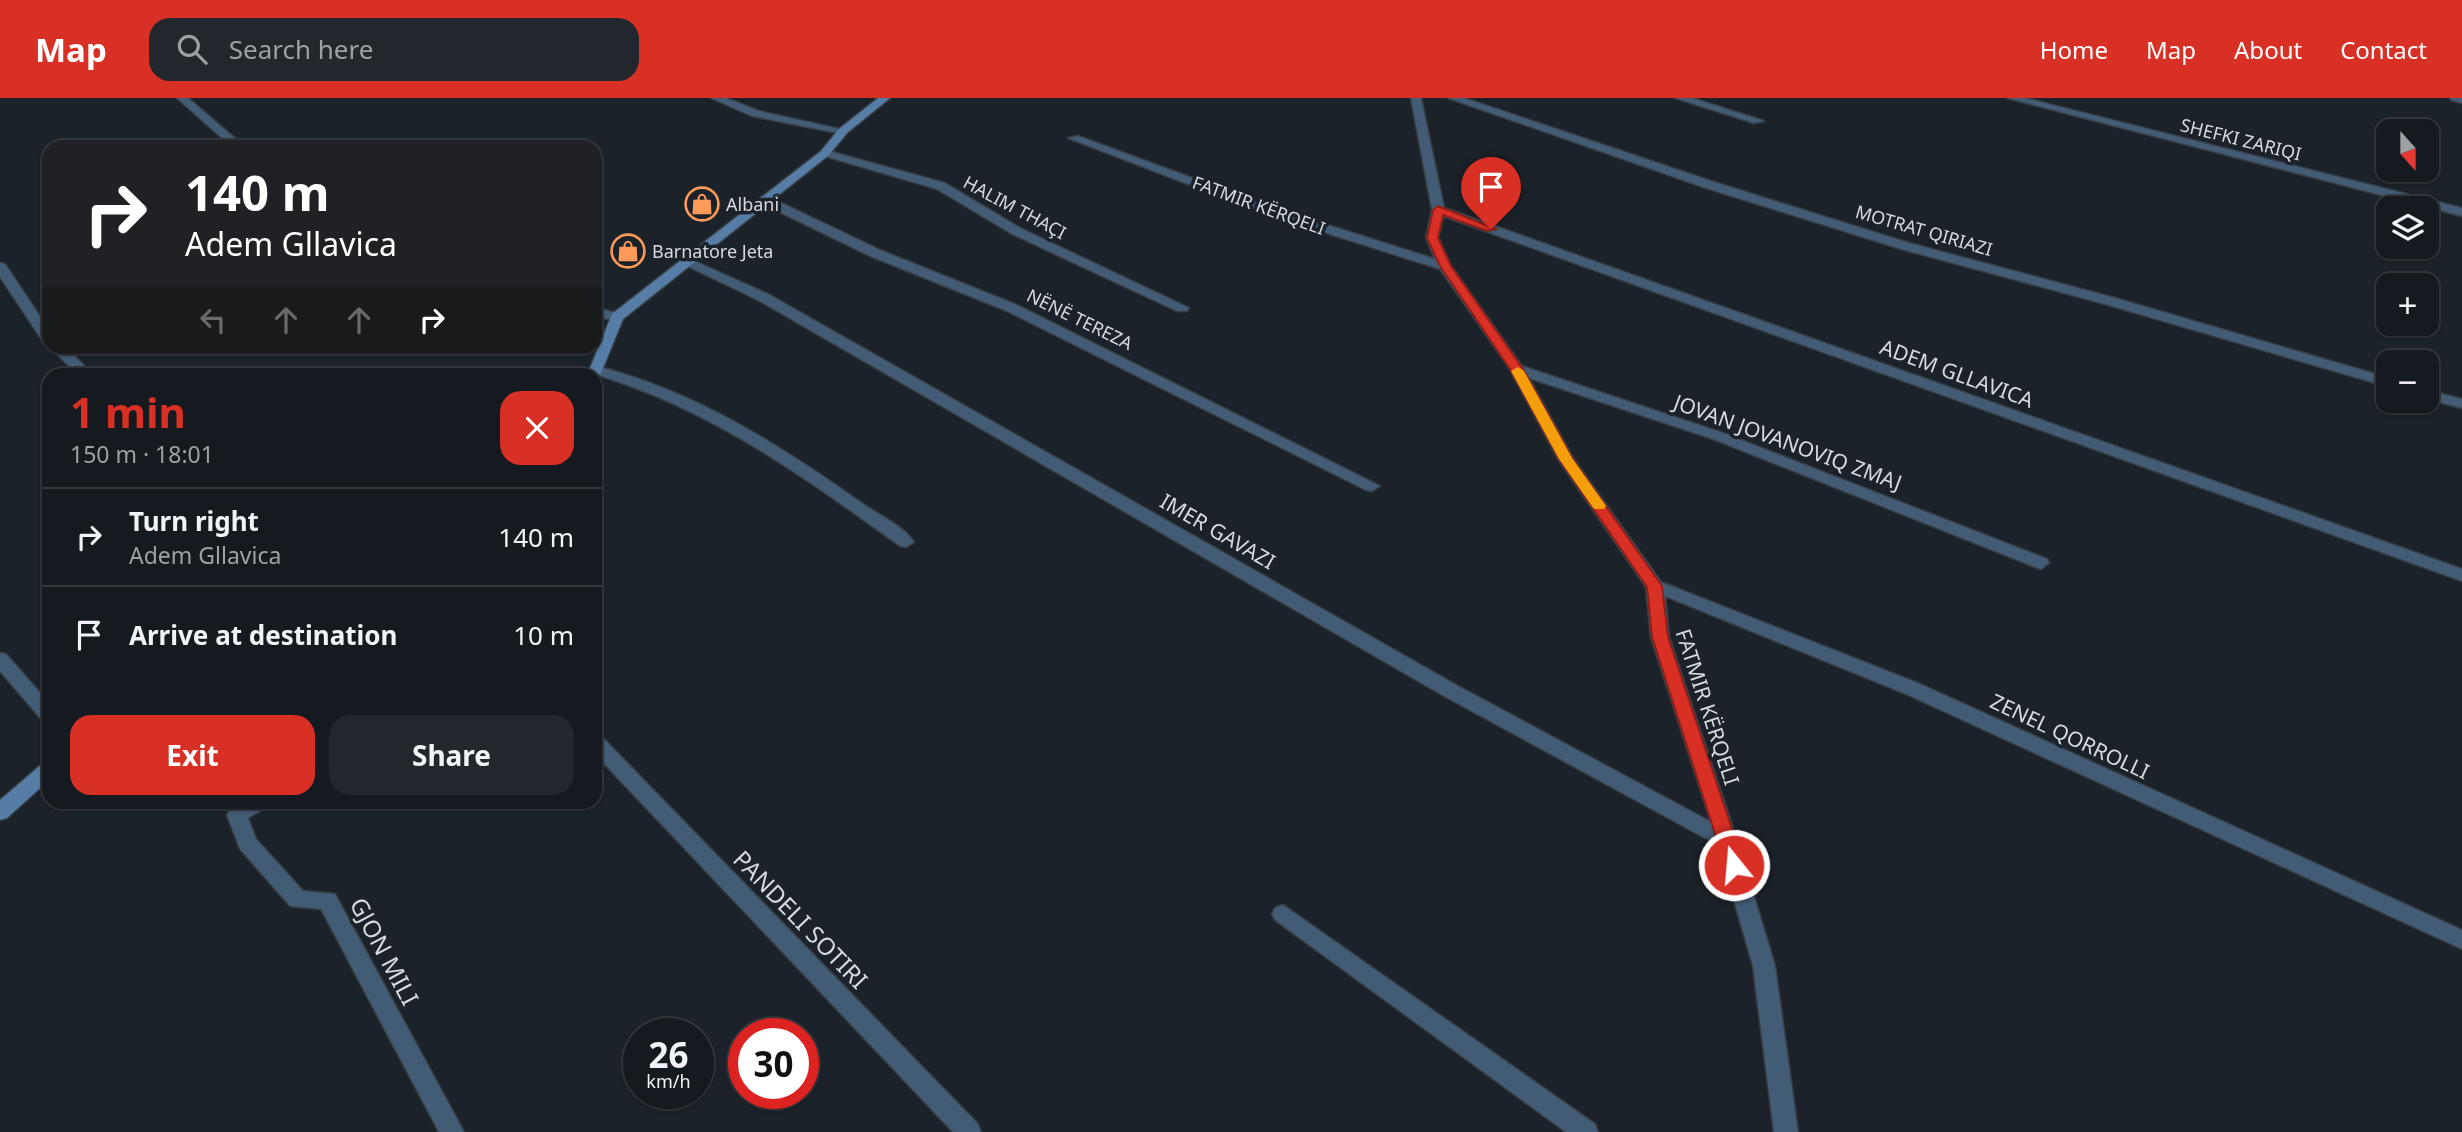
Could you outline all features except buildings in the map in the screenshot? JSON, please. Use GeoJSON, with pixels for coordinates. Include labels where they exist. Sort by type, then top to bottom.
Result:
{"type":"FeatureCollection","features":[{"type":"Feature","properties":{"kind":"street"},"geometry":{"type":"LineString","coordinates":[[182,98],[231,140]]}},
{"type":"Feature","properties":{"kind":"street"},"geometry":{"type":"LineString","coordinates":[[716,98],[756,114],[843,131]]}},
{"type":"Feature","properties":{"kind":"street"},"geometry":{"type":"LineString","coordinates":[[602,350],[617,317],[825,153],[843,131],[885,98]]}},
{"type":"Feature","properties":{"kind":"street","name":"FATMIR KËRQELI"},"geometry":{"type":"LineString","coordinates":[[1416,98],[1438,210],[1432,238],[1446,266],[1517,369],[1566,459],[1654,586],[1660,637],[1727,840],[1764,966],[1786,1132]]}},
{"type":"Feature","properties":{"kind":"street","name":"MOTRAT QIRIAZI"},"geometry":{"type":"LineString","coordinates":[[1453,98],[1710,185],[1905,246],[2110,301],[2376,379]]}},
{"type":"Feature","properties":{"kind":"street"},"geometry":{"type":"LineString","coordinates":[[1680,98],[1758,121]]}},
{"type":"Feature","properties":{"kind":"street","name":"SHEFKI ZARIQI"},"geometry":{"type":"LineString","coordinates":[[2012,98],[2462,212]]}},
{"type":"Feature","properties":{"kind":"street"},"geometry":{"type":"LineString","coordinates":[[2455,98],[2462,100]]}},
{"type":"Feature","properties":{"kind":"street","name":"FATMIR KËRQELI"},"geometry":{"type":"LineString","coordinates":[[1074,138],[1267,210],[1446,266]]}},
{"type":"Feature","properties":{"kind":"street","name":"HALIM THAÇI"},"geometry":{"type":"LineString","coordinates":[[825,153],[941,186],[1016,231],[1182,308]]}},
{"type":"Feature","properties":{"kind":"street","name":"NËNË TEREZA"},"geometry":{"type":"LineString","coordinates":[[765,200],[875,253],[1012,307],[1372,486]]}},
{"type":"Feature","properties":{"kind":"street","name":"ADEM GLLAVICA"},"geometry":{"type":"LineString","coordinates":[[1438,210],[2462,575]]}},
{"type":"Feature","properties":{"kind":"street","name":"IMER GAVAZI"},"geometry":{"type":"LineString","coordinates":[[685,262],[762,297],[1451,691],[1727,840]]}},
{"type":"Feature","properties":{"kind":"street"},"geometry":{"type":"LineString","coordinates":[[0,267],[42,330]]}},
{"type":"Feature","properties":{"kind":"street"},"geometry":{"type":"LineString","coordinates":[[602,314],[617,317]]}},
{"type":"Feature","properties":{"kind":"street"},"geometry":{"type":"LineString","coordinates":[[64,354],[79,368]]}},
{"type":"Feature","properties":{"kind":"street","name":"JOVAN JOVANOVIQ ZMAJ"},"geometry":{"type":"LineString","coordinates":[[1517,369],[1718,436],[2041,563]]}},
{"type":"Feature","properties":{"kind":"street"},"geometry":{"type":"LineString","coordinates":[[602,374],[641,380],[764,443],[906,541]]}},
{"type":"Feature","properties":{"kind":"street"},"geometry":{"type":"LineString","coordinates":[[2439,397],[2462,404]]}},
{"type":"Feature","properties":{"kind":"street","name":"ZENEL QORROLLI"},"geometry":{"type":"LineString","coordinates":[[1654,586],[1913,689],[2462,940]]}},
{"type":"Feature","properties":{"kind":"street"},"geometry":{"type":"LineString","coordinates":[[0,659],[42,707]]}},
{"type":"Feature","properties":{"kind":"street","name":"PANDELI SOTIRI"},"geometry":{"type":"LineString","coordinates":[[602,749],[969,1132]]}},
{"type":"Feature","properties":{"kind":"street"},"geometry":{"type":"LineString","coordinates":[[0,812],[42,775]]}},
{"type":"Feature","properties":{"kind":"street","name":"GJON MILI"},"geometry":{"type":"LineString","coordinates":[[246,809],[237,814],[247,843],[298,900],[327,900],[452,1132]]}},
{"type":"Feature","properties":{"kind":"street"},"geometry":{"type":"LineString","coordinates":[[1283,914],[1586,1132]]}},
{"type":"Feature","properties":{"kind":"slow traffic"},"geometry":{"type":"LineString","coordinates":[[1518,371],[1566,459],[1599,506]]}},
{"type":"Feature","properties":{"kind":"place","name":"Albani"},"geometry":{"type":"Point","coordinates":[702,204]}},
{"type":"Feature","properties":{"kind":"place","name":"Barnatore Jeta"},"geometry":{"type":"Point","coordinates":[628,251]}},
{"type":"Feature","properties":{"kind":"route"},"geometry":{"type":"LineString","coordinates":[[1491,229],[1438,210],[1432,238],[1446,266],[1517,369],[1566,459],[1654,586],[1660,637],[1734,865]]}}]}
